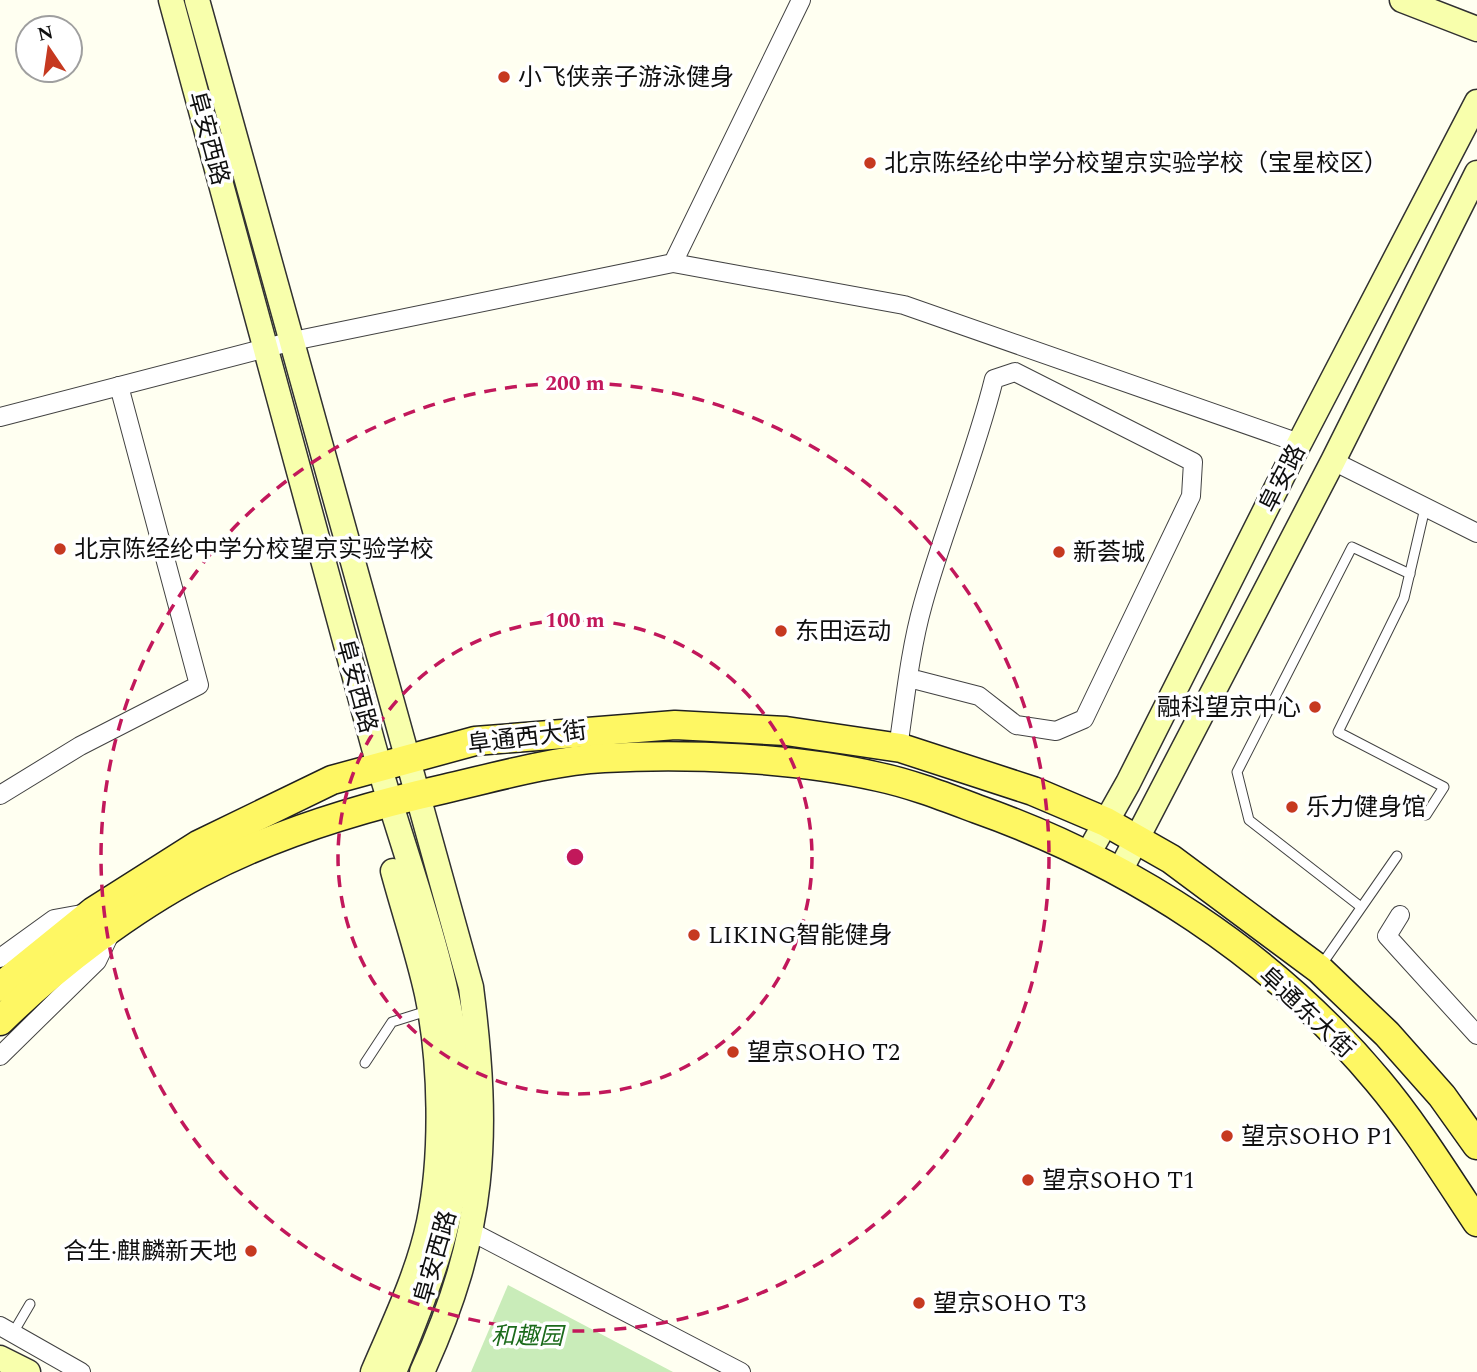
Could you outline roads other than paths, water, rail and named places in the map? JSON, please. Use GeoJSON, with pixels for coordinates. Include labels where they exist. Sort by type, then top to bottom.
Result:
{"type":"FeatureCollection","features":[{"type":"Feature","properties":{"kind":"main road","name":"阜安西路"},"geometry":{"type":"LineString","coordinates":[[171,0],[371,769],[446,989],[458,1061],[461,1127],[454,1185],[436,1269],[394,1372]]}},
{"type":"Feature","properties":{"kind":"main road","name":"阜安西路"},"geometry":{"type":"LineString","coordinates":[[197,0],[293,341],[473,1004],[481,1062],[483,1129],[472,1232],[444,1323],[422,1372]]}},
{"type":"Feature","properties":{"kind":"main road"},"geometry":{"type":"LineString","coordinates":[[1402,0],[1477,29]]}},
{"type":"Feature","properties":{"kind":"main road","name":"阜安路"},"geometry":{"type":"LineString","coordinates":[[1088,854],[1143,755],[1299,443],[1477,102]]}},
{"type":"Feature","properties":{"kind":"main road","name":"阜安路"},"geometry":{"type":"LineString","coordinates":[[1120,872],[1333,461],[1477,173]]}},
{"type":"Feature","properties":{"kind":"main road","name":"阜通西大街"},"geometry":{"type":"LineString","coordinates":[[0,987],[103,919],[198,845],[332,780],[475,741],[675,725],[786,731],[898,748],[1033,791],[1106,822]]}},
{"type":"Feature","properties":{"kind":"main road"},"geometry":{"type":"LineString","coordinates":[[1143,755],[1150,773],[1158,776],[1171,775]]}},
{"type":"Feature","properties":{"kind":"main road","name":"阜通西大街"},"geometry":{"type":"LineString","coordinates":[[0,1021],[103,919],[201,873],[277,841],[381,804],[520,772],[601,758],[703,757],[879,777],[1040,831],[1088,854]]}},
{"type":"Feature","properties":{"kind":"main road"},"geometry":{"type":"LineString","coordinates":[[373,1372],[413,1278],[429,1222],[437,1111],[435,1056],[429,1010],[381,804]]}},
{"type":"Feature","properties":{"kind":"main road","name":"阜通东大街"},"geometry":{"type":"LineString","coordinates":[[1106,822],[1190,873],[1319,969],[1387,1034],[1442,1096],[1477,1145]]}},
{"type":"Feature","properties":{"kind":"main road","name":"阜通东大街"},"geometry":{"type":"LineString","coordinates":[[1088,854],[1154,889],[1224,939],[1288,991],[1341,1040],[1379,1082],[1477,1222]]}},
{"type":"Feature","properties":{"kind":"main road"},"geometry":{"type":"LineString","coordinates":[[0,1358],[28,1372]]}},
{"type":"Feature","properties":{"kind":"street"},"geometry":{"type":"LineString","coordinates":[[673,262],[801,0]]}},
{"type":"Feature","properties":{"kind":"street"},"geometry":{"type":"LineString","coordinates":[[0,417],[293,341],[673,262],[904,305],[1299,443]]}},
{"type":"Feature","properties":{"kind":"street"},"geometry":{"type":"LineString","coordinates":[[898,748],[909,678],[922,606],[982,428],[994,379],[1015,372],[1193,462],[1191,496],[1084,719],[1056,731],[1016,725],[979,696],[909,678]]}},
{"type":"Feature","properties":{"kind":"street"},"geometry":{"type":"LineString","coordinates":[[0,796],[79,746],[199,685],[119,386]]}},
{"type":"Feature","properties":{"kind":"street"},"geometry":{"type":"LineString","coordinates":[[1333,461],[1477,533]]}},
{"type":"Feature","properties":{"kind":"street"},"geometry":{"type":"LineString","coordinates":[[1401,915],[1387,936],[1477,1035]]}},
{"type":"Feature","properties":{"kind":"street"},"geometry":{"type":"LineString","coordinates":[[0,958],[54,919],[103,919],[97,961],[0,1056]]}},
{"type":"Feature","properties":{"kind":"street"},"geometry":{"type":"LineString","coordinates":[[472,1232],[741,1372]]}},
{"type":"Feature","properties":{"kind":"street"},"geometry":{"type":"LineString","coordinates":[[7,1329],[81,1372]]}},
{"type":"Feature","properties":{"kind":"lane"},"geometry":{"type":"LineString","coordinates":[[1425,508],[1404,598],[1338,732],[1444,787],[1426,816]]}},
{"type":"Feature","properties":{"kind":"lane"},"geometry":{"type":"LineString","coordinates":[[1361,907],[1249,820],[1237,772],[1352,547],[1410,574]]}},
{"type":"Feature","properties":{"kind":"lane"},"geometry":{"type":"LineString","coordinates":[[1319,969],[1397,856]]}},
{"type":"Feature","properties":{"kind":"lane"},"geometry":{"type":"LineString","coordinates":[[365,1063],[393,1022],[429,1010]]}},
{"type":"Feature","properties":{"kind":"lane"},"geometry":{"type":"LineString","coordinates":[[7,1329],[30,1304]]}},
{"type":"Feature","properties":{"kind":"place","name":"小飞侠亲子游泳健身"},"geometry":{"type":"Point","coordinates":[504,77]}},
{"type":"Feature","properties":{"kind":"place","name":"北京陈经纶中学分校望京实验学校（宝星校区）"},"geometry":{"type":"Point","coordinates":[870,163]}},
{"type":"Feature","properties":{"kind":"place","name":"北京陈经纶中学分校望京实验学校"},"geometry":{"type":"Point","coordinates":[60,549]}},
{"type":"Feature","properties":{"kind":"place","name":"新荟城"},"geometry":{"type":"Point","coordinates":[1059,552]}},
{"type":"Feature","properties":{"kind":"place","name":"东田运动"},"geometry":{"type":"Point","coordinates":[781,631]}},
{"type":"Feature","properties":{"kind":"place","name":"融科望京中心"},"geometry":{"type":"Point","coordinates":[1315,707]}},
{"type":"Feature","properties":{"kind":"place","name":"乐力健身馆"},"geometry":{"type":"Point","coordinates":[1292,807]}},
{"type":"Feature","properties":{"kind":"place","name":"LIKING智能健身"},"geometry":{"type":"Point","coordinates":[694,935]}},
{"type":"Feature","properties":{"kind":"place","name":"望京SOHO T2"},"geometry":{"type":"Point","coordinates":[733,1052]}},
{"type":"Feature","properties":{"kind":"place","name":"望京SOHO P1"},"geometry":{"type":"Point","coordinates":[1227,1136]}},
{"type":"Feature","properties":{"kind":"place","name":"望京SOHO T1"},"geometry":{"type":"Point","coordinates":[1028,1180]}},
{"type":"Feature","properties":{"kind":"place","name":"合生·麒麟新天地"},"geometry":{"type":"Point","coordinates":[251,1251]}},
{"type":"Feature","properties":{"kind":"place","name":"望京SOHO T3"},"geometry":{"type":"Point","coordinates":[919,1303]}},
{"type":"Feature","properties":{"kind":"park label","name":"和趣园"},"geometry":{"type":"Point","coordinates":[527,1336]}}]}
